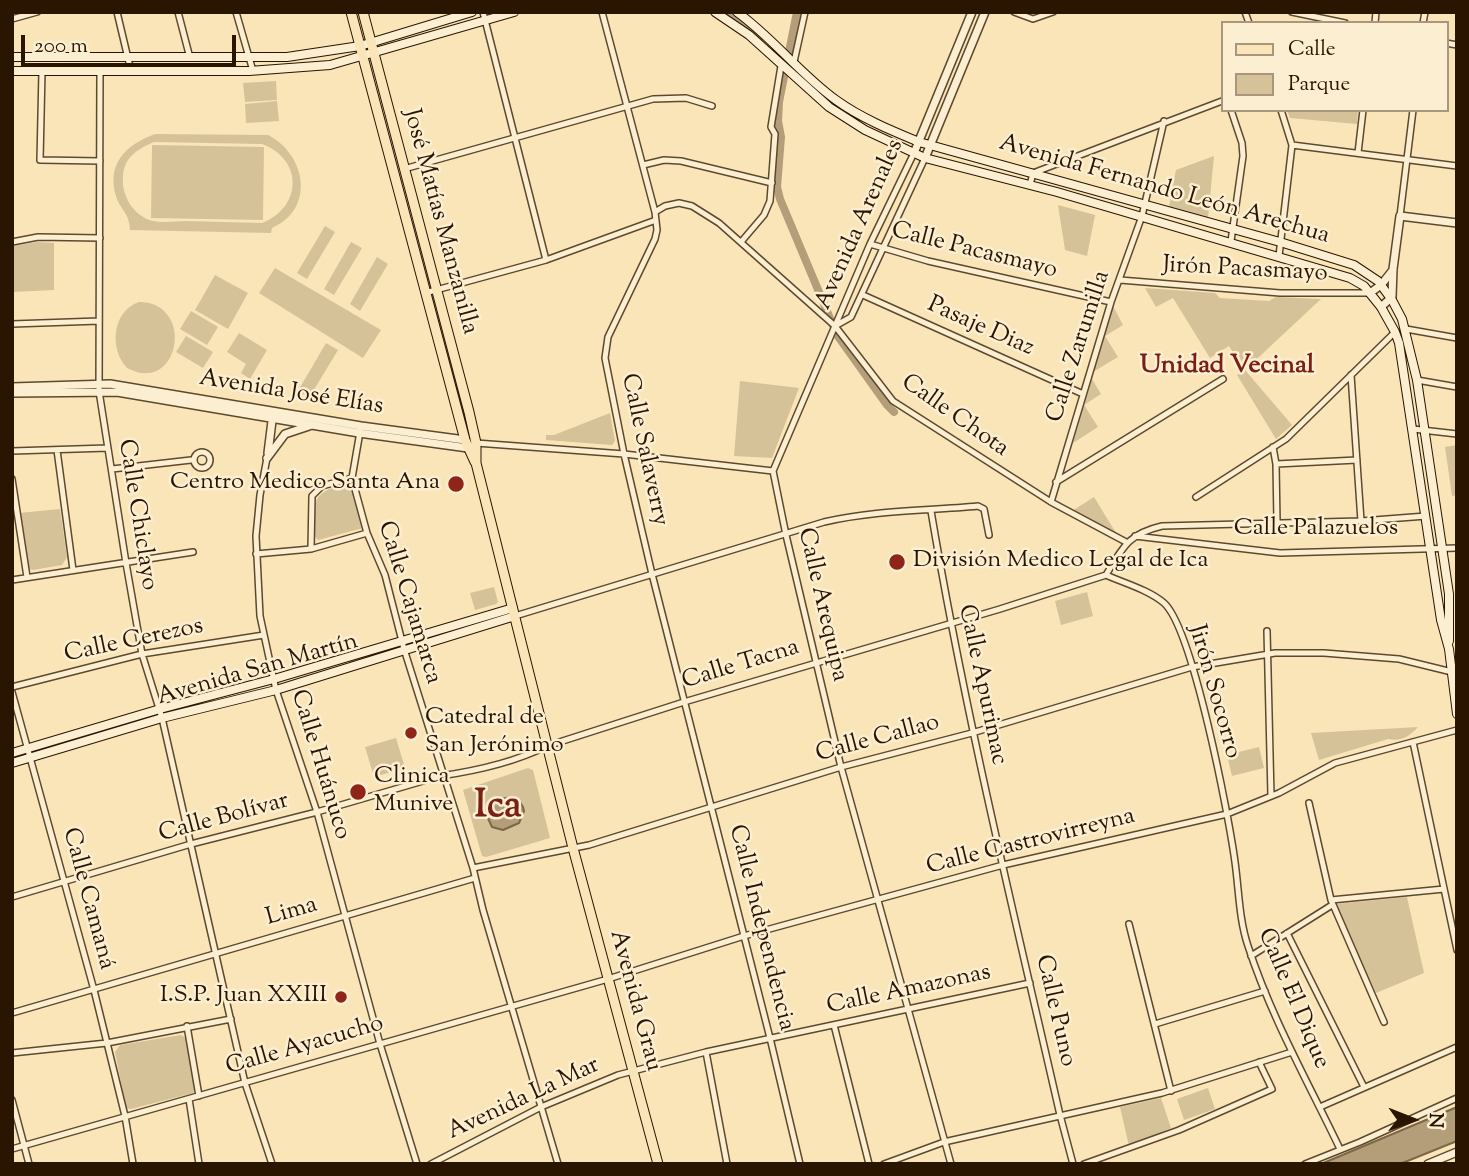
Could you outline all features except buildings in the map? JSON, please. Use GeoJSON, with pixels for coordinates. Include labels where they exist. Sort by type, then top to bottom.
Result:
{"type":"FeatureCollection","features":[{"type":"Feature","properties":{"kind":"main road","name":"José Matías Manzanilla"},"geometry":{"type":"LineString","coordinates":[[351,12],[425,293],[470,444]]}},
{"type":"Feature","properties":{"kind":"main road","name":"José Matías Manzanilla"},"geometry":{"type":"LineString","coordinates":[[363,12],[437,290],[470,444]]}},
{"type":"Feature","properties":{"kind":"main road"},"geometry":{"type":"LineString","coordinates":[[12,56],[287,57],[360,46],[472,12]]}},
{"type":"Feature","properties":{"kind":"main road"},"geometry":{"type":"LineString","coordinates":[[12,71],[253,71],[330,65],[363,57],[484,16],[514,12]]}},
{"type":"Feature","properties":{"kind":"main road"},"geometry":{"type":"LineString","coordinates":[[715,12],[749,35],[840,116],[914,153]]}},
{"type":"Feature","properties":{"kind":"main road"},"geometry":{"type":"LineString","coordinates":[[737,12],[824,90],[850,109],[876,124],[919,142]]}},
{"type":"Feature","properties":{"kind":"main road","name":"Avenida Fernando León Arechua"},"geometry":{"type":"LineString","coordinates":[[919,142],[1280,242],[1354,265],[1381,285],[1392,300],[1406,329],[1418,380],[1450,613],[1449,649]]}},
{"type":"Feature","properties":{"kind":"main road","name":"Avenida Fernando León Arechua"},"geometry":{"type":"LineString","coordinates":[[914,153],[1279,256],[1350,278],[1370,293]]}},
{"type":"Feature","properties":{"kind":"main road"},"geometry":{"type":"LineString","coordinates":[[1370,293],[1395,332],[1413,429],[1441,620],[1449,649],[1457,714]]}},
{"type":"Feature","properties":{"kind":"main road","name":"Avenida Grau"},"geometry":{"type":"LineString","coordinates":[[470,444],[573,848],[658,1164]]}},
{"type":"Feature","properties":{"kind":"main road","name":"Avenida San Martín"},"geometry":{"type":"LineString","coordinates":[[12,763],[28,754],[160,709],[514,612]]}},
{"type":"Feature","properties":{"kind":"main road","name":"Avenida San Martín"},"geometry":{"type":"LineString","coordinates":[[12,753],[28,754],[276,690],[402,644]]}},
{"type":"Feature","properties":{"kind":"street"},"geometry":{"type":"LineString","coordinates":[[12,19],[37,12]]}},
{"type":"Feature","properties":{"kind":"street"},"geometry":{"type":"LineString","coordinates":[[117,12],[131,71]]}},
{"type":"Feature","properties":{"kind":"street"},"geometry":{"type":"LineString","coordinates":[[178,12],[190,58]]}},
{"type":"Feature","properties":{"kind":"street"},"geometry":{"type":"LineString","coordinates":[[236,12],[253,71]]}},
{"type":"Feature","properties":{"kind":"street","name":"Calle Salaverry"},"geometry":{"type":"LineString","coordinates":[[602,12],[656,220],[655,239],[608,337],[605,358],[624,454],[684,702]]}},
{"type":"Feature","properties":{"kind":"street"},"geometry":{"type":"LineString","coordinates":[[794,62],[805,12]]}},
{"type":"Feature","properties":{"kind":"street","name":"Avenida Arenales"},"geometry":{"type":"LineString","coordinates":[[835,326],[870,244],[919,142],[972,12]]}},
{"type":"Feature","properties":{"kind":"street","name":"Avenida Arenales"},"geometry":{"type":"LineString","coordinates":[[835,326],[851,317],[863,295],[925,158],[985,12]]}},
{"type":"Feature","properties":{"kind":"street"},"geometry":{"type":"LineString","coordinates":[[1014,12],[1033,19],[1053,12]]}},
{"type":"Feature","properties":{"kind":"street"},"geometry":{"type":"LineString","coordinates":[[1292,12],[1335,21]]}},
{"type":"Feature","properties":{"kind":"street"},"geometry":{"type":"LineString","coordinates":[[484,16],[546,260]]}},
{"type":"Feature","properties":{"kind":"street"},"geometry":{"type":"LineString","coordinates":[[741,242],[768,208],[772,195],[775,134],[771,127],[781,66]]}},
{"type":"Feature","properties":{"kind":"street"},"geometry":{"type":"LineString","coordinates":[[41,71],[39,157],[42,161],[100,161]]}},
{"type":"Feature","properties":{"kind":"street","name":"Calle Chiclayo"},"geometry":{"type":"LineString","coordinates":[[100,71],[99,387],[126,563],[142,654],[160,709],[245,1083],[272,1164]]}},
{"type":"Feature","properties":{"kind":"street"},"geometry":{"type":"LineString","coordinates":[[393,172],[653,99],[674,97],[712,106]]}},
{"type":"Feature","properties":{"kind":"street"},"geometry":{"type":"LineString","coordinates":[[1030,185],[1033,173],[1220,102]]}},
{"type":"Feature","properties":{"kind":"street"},"geometry":{"type":"LineString","coordinates":[[1231,242],[1243,156],[1242,143],[1232,112]]}},
{"type":"Feature","properties":{"kind":"street"},"geometry":{"type":"LineString","coordinates":[[1279,256],[1292,145],[1282,112]]}},
{"type":"Feature","properties":{"kind":"street"},"geometry":{"type":"LineString","coordinates":[[1358,153],[1363,112]]}},
{"type":"Feature","properties":{"kind":"street"},"geometry":{"type":"LineString","coordinates":[[1381,307],[1392,300],[1393,270],[1413,112]]}},
{"type":"Feature","properties":{"kind":"street","name":"Calle Zarumilla"},"geometry":{"type":"LineString","coordinates":[[1051,502],[1111,302],[1142,216],[1164,121]]}},
{"type":"Feature","properties":{"kind":"street"},"geometry":{"type":"LineString","coordinates":[[1292,145],[1457,166]]}},
{"type":"Feature","properties":{"kind":"street"},"geometry":{"type":"LineString","coordinates":[[643,165],[664,160],[681,161],[772,183]]}},
{"type":"Feature","properties":{"kind":"street","name":"Calle Chota"},"geometry":{"type":"LineString","coordinates":[[655,212],[673,203],[685,204],[705,214],[741,242],[835,326],[893,401],[1051,502],[1126,542]]}},
{"type":"Feature","properties":{"kind":"street"},"geometry":{"type":"LineString","coordinates":[[1400,216],[1457,223]]}},
{"type":"Feature","properties":{"kind":"street"},"geometry":{"type":"LineString","coordinates":[[425,293],[546,260],[656,220]]}},
{"type":"Feature","properties":{"kind":"street"},"geometry":{"type":"LineString","coordinates":[[12,242],[38,237],[100,239]]}},
{"type":"Feature","properties":{"kind":"street","name":"Calle Pacasmayo"},"geometry":{"type":"LineString","coordinates":[[870,244],[987,275],[1111,302]]}},
{"type":"Feature","properties":{"kind":"street"},"geometry":{"type":"LineString","coordinates":[[1370,293],[1381,285],[1393,270]]}},
{"type":"Feature","properties":{"kind":"street","name":"Jirón Pacasmayo"},"geometry":{"type":"LineString","coordinates":[[1119,280],[1280,293],[1370,293]]}},
{"type":"Feature","properties":{"kind":"street","name":"Pasaje Diaz"},"geometry":{"type":"LineString","coordinates":[[863,295],[1083,394]]}},
{"type":"Feature","properties":{"kind":"street"},"geometry":{"type":"LineString","coordinates":[[12,324],[99,321]]}},
{"type":"Feature","properties":{"kind":"street"},"geometry":{"type":"LineString","coordinates":[[470,444],[624,454],[773,471],[835,326]]}},
{"type":"Feature","properties":{"kind":"street"},"geometry":{"type":"LineString","coordinates":[[1406,329],[1457,338]]}},
{"type":"Feature","properties":{"kind":"street"},"geometry":{"type":"LineString","coordinates":[[1196,497],[1296,430],[1395,332]]}},
{"type":"Feature","properties":{"kind":"street"},"geometry":{"type":"LineString","coordinates":[[1351,375],[1361,521]]}},
{"type":"Feature","properties":{"kind":"street"},"geometry":{"type":"LineString","coordinates":[[1056,482],[1223,379]]}},
{"type":"Feature","properties":{"kind":"street"},"geometry":{"type":"LineString","coordinates":[[1418,380],[1457,387]]}},
{"type":"Feature","properties":{"kind":"street"},"geometry":{"type":"LineString","coordinates":[[12,387],[99,387]]}},
{"type":"Feature","properties":{"kind":"street"},"geometry":{"type":"LineString","coordinates":[[12,393],[99,387]]}},
{"type":"Feature","properties":{"kind":"street","name":"Avenida José Elías"},"geometry":{"type":"LineString","coordinates":[[99,387],[360,430]]}},
{"type":"Feature","properties":{"kind":"street"},"geometry":{"type":"LineString","coordinates":[[267,458],[273,414]]}},
{"type":"Feature","properties":{"kind":"street","name":"Avenida José Elías"},"geometry":{"type":"LineString","coordinates":[[273,414],[315,425],[470,444]]}},
{"type":"Feature","properties":{"kind":"street"},"geometry":{"type":"LineString","coordinates":[[267,458],[285,434],[315,425]]}},
{"type":"Feature","properties":{"kind":"street"},"geometry":{"type":"LineString","coordinates":[[1413,429],[1457,434]]}},
{"type":"Feature","properties":{"kind":"street","name":"Calle Cajamarca"},"geometry":{"type":"LineString","coordinates":[[360,430],[352,478],[367,533],[385,575],[402,644],[474,868]]}},
{"type":"Feature","properties":{"kind":"street"},"geometry":{"type":"LineString","coordinates":[[1273,447],[1277,522]]}},
{"type":"Feature","properties":{"kind":"street"},"geometry":{"type":"LineString","coordinates":[[12,451],[108,448]]}},
{"type":"Feature","properties":{"kind":"street"},"geometry":{"type":"LineString","coordinates":[[57,450],[73,570]]}},
{"type":"Feature","properties":{"kind":"street","name":"Calle Huánuco"},"geometry":{"type":"LineString","coordinates":[[267,458],[258,513],[256,554],[257,592],[264,635],[276,690],[317,812],[380,1044],[417,1164]]}},
{"type":"Feature","properties":{"kind":"street"},"geometry":{"type":"LineString","coordinates":[[112,469],[193,460]]}},
{"type":"Feature","properties":{"kind":"street"},"geometry":{"type":"LineString","coordinates":[[1276,464],[1357,460]]}},
{"type":"Feature","properties":{"kind":"street","name":"Calle Arequipa"},"geometry":{"type":"LineString","coordinates":[[773,471],[841,767],[951,1164]]}},
{"type":"Feature","properties":{"kind":"street"},"geometry":{"type":"LineString","coordinates":[[311,549],[312,496],[322,486],[352,478]]}},
{"type":"Feature","properties":{"kind":"street"},"geometry":{"type":"LineString","coordinates":[[12,479],[27,577]]}},
{"type":"Feature","properties":{"kind":"street"},"geometry":{"type":"LineString","coordinates":[[514,612],[786,536],[824,522],[860,514],[981,507],[989,535]]}},
{"type":"Feature","properties":{"kind":"street","name":"Calle Apurimac"},"geometry":{"type":"LineString","coordinates":[[931,511],[972,733],[1003,865]]}},
{"type":"Feature","properties":{"kind":"street"},"geometry":{"type":"LineString","coordinates":[[1106,575],[1126,542],[1143,530],[1175,524],[1361,521],[1426,516]]}},
{"type":"Feature","properties":{"kind":"street"},"geometry":{"type":"LineString","coordinates":[[256,554],[311,549],[367,533]]}},
{"type":"Feature","properties":{"kind":"street","name":"Calle Palazuelos"},"geometry":{"type":"LineString","coordinates":[[1135,536],[1280,553],[1457,548]]}},
{"type":"Feature","properties":{"kind":"street"},"geometry":{"type":"LineString","coordinates":[[12,580],[193,552]]}},
{"type":"Feature","properties":{"kind":"street","name":"Calle Tacna"},"geometry":{"type":"LineString","coordinates":[[445,775],[459,774],[534,752],[816,661],[1106,575]]}},
{"type":"Feature","properties":{"kind":"street","name":"Jirón Socorro"},"geometry":{"type":"LineString","coordinates":[[1106,575],[1164,603],[1175,618],[1192,667],[1227,814]]}},
{"type":"Feature","properties":{"kind":"street"},"geometry":{"type":"LineString","coordinates":[[1267,631],[1271,796]]}},
{"type":"Feature","properties":{"kind":"street","name":"Calle Cerezos"},"geometry":{"type":"LineString","coordinates":[[12,687],[142,654],[264,635]]}},
{"type":"Feature","properties":{"kind":"street","name":"Calle Callao"},"geometry":{"type":"LineString","coordinates":[[573,848],[841,767],[972,733],[1192,667],[1267,654],[1324,653],[1399,659],[1452,673]]}},
{"type":"Feature","properties":{"kind":"street","name":"Calle Camaná"},"geometry":{"type":"LineString","coordinates":[[12,692],[94,990],[125,1116],[133,1164]]}},
{"type":"Feature","properties":{"kind":"street","name":"Calle Independencia"},"geometry":{"type":"LineString","coordinates":[[684,702],[800,1164]]}},
{"type":"Feature","properties":{"kind":"street","name":"Calle Castrovirreyna"},"geometry":{"type":"LineString","coordinates":[[608,979],[744,936],[1003,865],[1227,814],[1271,796],[1335,763],[1457,730]]}},
{"type":"Feature","properties":{"kind":"street"},"geometry":{"type":"LineString","coordinates":[[1413,742],[1457,950]]}},
{"type":"Feature","properties":{"kind":"street","name":"Calle Bolívar"},"geometry":{"type":"LineString","coordinates":[[12,897],[191,844],[317,812],[445,775]]}},
{"type":"Feature","properties":{"kind":"street"},"geometry":{"type":"LineString","coordinates":[[1309,803],[1331,903],[1384,1022]]}},
{"type":"Feature","properties":{"kind":"street","name":"Calle El Dique"},"geometry":{"type":"LineString","coordinates":[[1227,814],[1236,864],[1240,914],[1251,956],[1292,1052],[1340,1149]]}},
{"type":"Feature","properties":{"kind":"street"},"geometry":{"type":"LineString","coordinates":[[558,1164],[510,1006],[474,868],[573,848]]}},
{"type":"Feature","properties":{"kind":"street","name":"Calle Puno"},"geometry":{"type":"LineString","coordinates":[[1003,865],[1073,1164]]}},
{"type":"Feature","properties":{"kind":"street","name":"Lima"},"geometry":{"type":"LineString","coordinates":[[12,1013],[475,878]]}},
{"type":"Feature","properties":{"kind":"street"},"geometry":{"type":"LineString","coordinates":[[1251,956],[1331,903],[1444,889]]}},
{"type":"Feature","properties":{"kind":"street"},"geometry":{"type":"LineString","coordinates":[[1129,924],[1171,1091]]}},
{"type":"Feature","properties":{"kind":"street"},"geometry":{"type":"LineString","coordinates":[[1287,933],[1364,1087]]}},
{"type":"Feature","properties":{"kind":"street","name":"Calle Ayacucho"},"geometry":{"type":"LineString","coordinates":[[12,1149],[608,979]]}},
{"type":"Feature","properties":{"kind":"street","name":"Calle Amazonas"},"geometry":{"type":"LineString","coordinates":[[633,1071],[706,1052],[1030,983]]}},
{"type":"Feature","properties":{"kind":"street"},"geometry":{"type":"LineString","coordinates":[[1155,1024],[1265,991]]}},
{"type":"Feature","properties":{"kind":"street"},"geometry":{"type":"LineString","coordinates":[[12,1053],[107,1043],[231,1019]]}},
{"type":"Feature","properties":{"kind":"street"},"geometry":{"type":"LineString","coordinates":[[834,1025],[869,1164]]}},
{"type":"Feature","properties":{"kind":"street"},"geometry":{"type":"LineString","coordinates":[[187,1026],[199,1096]]}},
{"type":"Feature","properties":{"kind":"street"},"geometry":{"type":"LineString","coordinates":[[1320,1107],[1457,1047]]}},
{"type":"Feature","properties":{"kind":"street"},"geometry":{"type":"LineString","coordinates":[[706,1052],[727,1164]]}},
{"type":"Feature","properties":{"kind":"street"},"geometry":{"type":"LineString","coordinates":[[884,1164],[944,1142],[1171,1091],[1292,1052]]}},
{"type":"Feature","properties":{"kind":"street"},"geometry":{"type":"LineString","coordinates":[[1084,1164],[1179,1130],[1272,1089],[1259,1062]]}},
{"type":"Feature","properties":{"kind":"street","name":"Avenida La Mar"},"geometry":{"type":"LineString","coordinates":[[431,1164],[541,1107],[633,1071]]}},
{"type":"Feature","properties":{"kind":"street"},"geometry":{"type":"LineString","coordinates":[[1305,1164],[1457,1098]]}},
{"type":"Feature","properties":{"kind":"street"},"geometry":{"type":"LineString","coordinates":[[189,1099],[199,1164]]}},
{"type":"Feature","properties":{"kind":"street"},"geometry":{"type":"LineString","coordinates":[[12,1100],[29,1164]]}},
{"type":"Feature","properties":{"kind":"street"},"geometry":{"type":"LineString","coordinates":[[1428,1164],[1457,1152]]}},
{"type":"Feature","properties":{"kind":"green space"},"geometry":{"type":"Polygon","coordinates":[[[276,81],[277,100],[245,102],[243,83],[276,81]]]}},
{"type":"Feature","properties":{"kind":"green space"},"geometry":{"type":"Polygon","coordinates":[[[277,101],[279,121],[246,123],[245,104],[277,101]]]}},
{"type":"Feature","properties":{"kind":"green space"},"geometry":{"type":"Polygon","coordinates":[[[1288,112],[1358,112],[1357,124],[1290,118],[1288,112]]]}},
{"type":"Feature","properties":{"kind":"green space"},"geometry":{"type":"Polygon","coordinates":[[[155,134],[268,135],[291,155],[298,168],[300,195],[295,208],[286,219],[272,228],[271,233],[130,230],[127,216],[117,199],[114,176],[120,158],[155,134]],[[154,142],[137,151],[126,164],[123,183],[126,197],[134,210],[153,221],[262,223],[285,206],[293,183],[285,160],[262,144],[154,142]]]}},
{"type":"Feature","properties":{"kind":"green space"},"geometry":{"type":"Polygon","coordinates":[[[152,145],[264,147],[263,220],[151,218],[152,145]]]}},
{"type":"Feature","properties":{"kind":"green space"},"geometry":{"type":"Polygon","coordinates":[[[1214,156],[1208,218],[1169,207],[1176,170],[1214,156]]]}},
{"type":"Feature","properties":{"kind":"green space"},"geometry":{"type":"Polygon","coordinates":[[[1058,205],[1095,215],[1087,256],[1065,250],[1058,205]]]}},
{"type":"Feature","properties":{"kind":"green space"},"geometry":{"type":"Polygon","coordinates":[[[325,226],[335,232],[307,279],[297,273],[325,226]]]}},
{"type":"Feature","properties":{"kind":"green space"},"geometry":{"type":"Polygon","coordinates":[[[37,242],[54,243],[54,290],[12,292],[12,246],[37,242]]]}},
{"type":"Feature","properties":{"kind":"green space"},"geometry":{"type":"Polygon","coordinates":[[[351,242],[362,248],[334,295],[324,289],[351,242]]]}},
{"type":"Feature","properties":{"kind":"green space"},"geometry":{"type":"Polygon","coordinates":[[[377,257],[388,264],[360,311],[350,304],[377,257]]]}},
{"type":"Feature","properties":{"kind":"green space"},"geometry":{"type":"Polygon","coordinates":[[[275,268],[381,330],[363,358],[259,293],[275,268]]]}},
{"type":"Feature","properties":{"kind":"green space"},"geometry":{"type":"Polygon","coordinates":[[[215,275],[248,293],[228,329],[195,310],[215,275]]]}},
{"type":"Feature","properties":{"kind":"green space"},"geometry":{"type":"Polygon","coordinates":[[[1145,288],[1215,293],[1220,298],[1269,301],[1276,297],[1321,299],[1245,370],[1292,425],[1276,439],[1237,375],[1244,370],[1229,346],[1210,358],[1173,298],[1156,307],[1145,288]]]}},
{"type":"Feature","properties":{"kind":"green space"},"geometry":{"type":"Polygon","coordinates":[[[139,302],[157,306],[169,316],[174,330],[174,346],[169,359],[159,370],[145,373],[127,368],[117,351],[116,341],[116,331],[123,313],[139,302]]]}},
{"type":"Feature","properties":{"kind":"green space"},"geometry":{"type":"Polygon","coordinates":[[[1113,306],[1123,325],[1105,336],[1118,357],[1093,372],[1113,306]]]}},
{"type":"Feature","properties":{"kind":"green space"},"geometry":{"type":"Polygon","coordinates":[[[191,311],[218,327],[207,345],[180,329],[191,311]]]}},
{"type":"Feature","properties":{"kind":"green space"},"geometry":{"type":"Polygon","coordinates":[[[239,333],[267,350],[250,379],[241,373],[246,364],[227,352],[239,333]]]}},
{"type":"Feature","properties":{"kind":"green space"},"geometry":{"type":"Polygon","coordinates":[[[186,336],[213,352],[203,368],[176,352],[186,336]]]}},
{"type":"Feature","properties":{"kind":"green space"},"geometry":{"type":"Polygon","coordinates":[[[326,343],[338,350],[309,398],[298,391],[326,343]]]}},
{"type":"Feature","properties":{"kind":"green space"},"geometry":{"type":"Polygon","coordinates":[[[1092,379],[1101,394],[1084,405],[1092,379]]]}},
{"type":"Feature","properties":{"kind":"green space"},"geometry":{"type":"Polygon","coordinates":[[[740,381],[799,388],[772,458],[734,456],[740,381]]]}},
{"type":"Feature","properties":{"kind":"green space"},"geometry":{"type":"Polygon","coordinates":[[[1084,405],[1098,427],[1073,443],[1084,405]]]}},
{"type":"Feature","properties":{"kind":"green space"},"geometry":{"type":"Polygon","coordinates":[[[610,413],[615,441],[612,445],[546,440],[546,435],[554,435],[610,413]]]}},
{"type":"Feature","properties":{"kind":"green space"},"geometry":{"type":"Polygon","coordinates":[[[1457,445],[1457,495],[1452,496],[1445,447],[1457,445]]]}},
{"type":"Feature","properties":{"kind":"green space"},"geometry":{"type":"Polygon","coordinates":[[[345,483],[351,485],[363,528],[318,540],[314,536],[316,501],[325,491],[345,483]]]}},
{"type":"Feature","properties":{"kind":"green space"},"geometry":{"type":"Polygon","coordinates":[[[1094,497],[1116,533],[1072,511],[1094,497]]]}},
{"type":"Feature","properties":{"kind":"green space"},"geometry":{"type":"Polygon","coordinates":[[[60,509],[67,557],[62,565],[29,569],[19,513],[60,509]]]}},
{"type":"Feature","properties":{"kind":"green space"},"geometry":{"type":"Polygon","coordinates":[[[494,587],[498,602],[475,610],[470,593],[494,587]]]}},
{"type":"Feature","properties":{"kind":"green space"},"geometry":{"type":"Polygon","coordinates":[[[1087,592],[1093,616],[1061,625],[1055,601],[1087,592]]]}},
{"type":"Feature","properties":{"kind":"green space"},"geometry":{"type":"Polygon","coordinates":[[[1418,727],[1401,739],[1388,739],[1319,760],[1311,733],[1418,727]]]}},
{"type":"Feature","properties":{"kind":"green space"},"geometry":{"type":"Polygon","coordinates":[[[396,738],[405,768],[374,777],[365,747],[396,738]]]}},
{"type":"Feature","properties":{"kind":"green space"},"geometry":{"type":"Polygon","coordinates":[[[1259,747],[1264,768],[1232,776],[1227,755],[1259,747]]]}},
{"type":"Feature","properties":{"kind":"green space"},"geometry":{"type":"Polygon","coordinates":[[[528,768],[533,770],[550,838],[482,856],[463,790],[528,768]]]}},
{"type":"Feature","properties":{"kind":"green space"},"geometry":{"type":"Polygon","coordinates":[[[1407,897],[1424,973],[1376,993],[1335,904],[1407,897]]]}},
{"type":"Feature","properties":{"kind":"green space"},"geometry":{"type":"Polygon","coordinates":[[[181,1035],[186,1038],[195,1089],[193,1093],[126,1108],[115,1052],[120,1045],[181,1035]]]}},
{"type":"Feature","properties":{"kind":"green space"},"geometry":{"type":"Polygon","coordinates":[[[1208,1088],[1215,1109],[1184,1120],[1177,1099],[1208,1088]]]}},
{"type":"Feature","properties":{"kind":"green space"},"geometry":{"type":"Polygon","coordinates":[[[1161,1098],[1171,1128],[1129,1146],[1120,1107],[1161,1098]]]}},
{"type":"Feature","properties":{"kind":"shaded area"},"geometry":{"type":"Polygon","coordinates":[[[502,798],[516,800],[524,811],[519,823],[503,830],[492,827],[486,814],[491,802],[502,798]]]}},
{"type":"Feature","properties":{"kind":"shaded area"},"geometry":{"type":"Polygon","coordinates":[[[1457,1107],[1457,1141],[1400,1164],[1321,1164],[1457,1107]]]}},
{"type":"Feature","properties":{"kind":"waterway"},"geometry":{"type":"LineString","coordinates":[[724,12],[759,39]]}},
{"type":"Feature","properties":{"kind":"waterway"},"geometry":{"type":"LineString","coordinates":[[797,12],[779,102],[781,137],[777,187],[837,335],[894,412]]}},
{"type":"Feature","properties":{"kind":"place","name":"Centro Medico Santa Ana"},"geometry":{"type":"Point","coordinates":[456,484]}},
{"type":"Feature","properties":{"kind":"place","name":"División Medico Legal de Ica"},"geometry":{"type":"Point","coordinates":[897,562]}},
{"type":"Feature","properties":{"kind":"place","name":"Catedral de San Jerónimo"},"geometry":{"type":"Point","coordinates":[411,733]}},
{"type":"Feature","properties":{"kind":"place","name":"Clinica Munive"},"geometry":{"type":"Point","coordinates":[358,792]}},
{"type":"Feature","properties":{"kind":"place","name":"I.S.P. Juan XXIII"},"geometry":{"type":"Point","coordinates":[341,997]}},
{"type":"Feature","properties":{"kind":"district","name":"Unidad Vecinal"},"geometry":{"type":"Point","coordinates":[1227,368]}},
{"type":"Feature","properties":{"kind":"district","name":"Ica"},"geometry":{"type":"Point","coordinates":[498,810]}}]}
